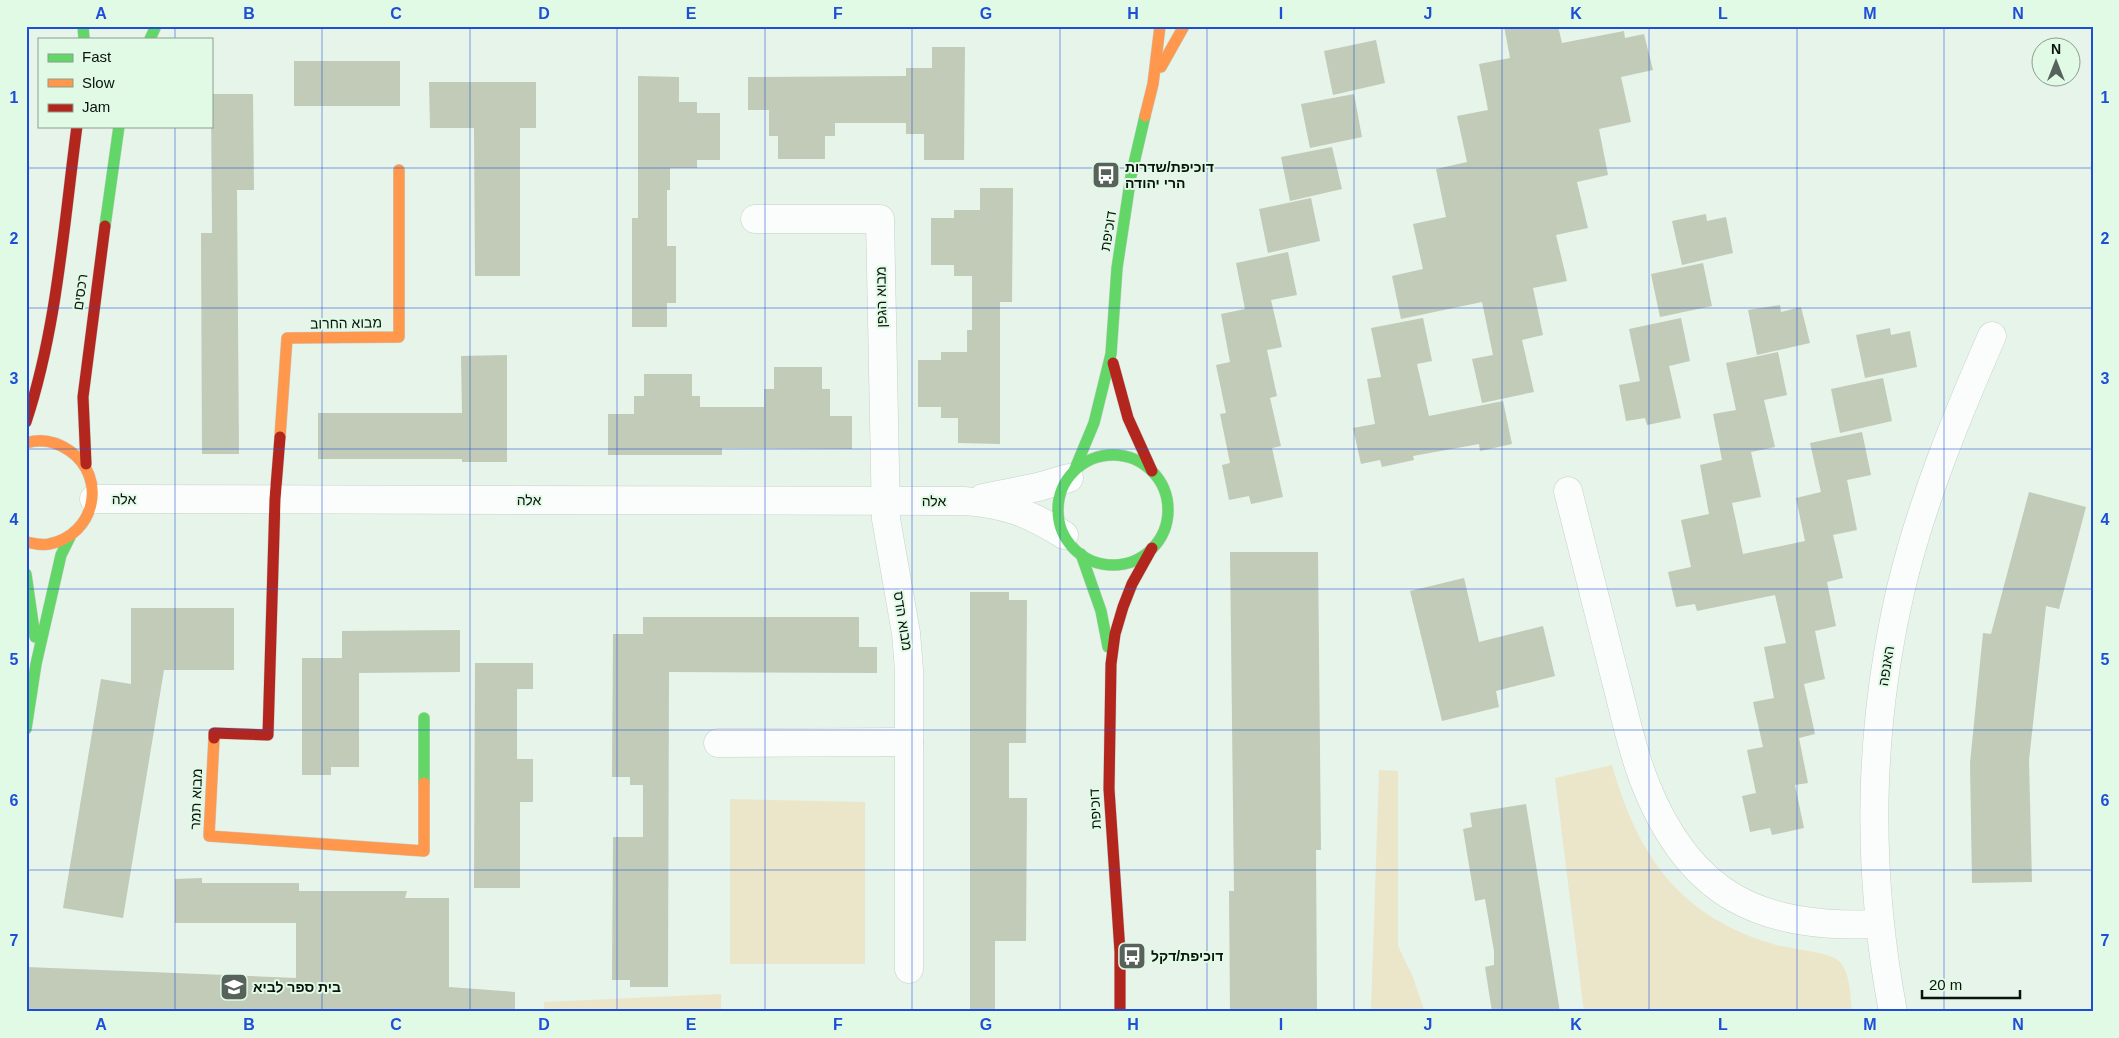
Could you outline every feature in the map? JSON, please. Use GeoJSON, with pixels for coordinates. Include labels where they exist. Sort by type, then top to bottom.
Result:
{"type":"FeatureCollection","features":[{"type":"Feature","properties":{"kind":"street"},"geometry":{"type":"LineString","coordinates":[[150,38],[156,26]]}},
{"type":"Feature","properties":{"kind":"street","name":"דוכיפת"},"geometry":{"type":"LineString","coordinates":[[1072,474],[1094,423],[1111,354],[1117,268],[1131,176],[1154,84],[1160,26]]}},
{"type":"Feature","properties":{"kind":"street","name":"דוכיפת"},"geometry":{"type":"LineString","coordinates":[[1154,84],[1166,56],[1184,26]]}},
{"type":"Feature","properties":{"kind":"street","name":"רכסים"},"geometry":{"type":"LineString","coordinates":[[26,422],[38,390],[50,326],[77,128]]}},
{"type":"Feature","properties":{"kind":"street","name":"רכסים"},"geometry":{"type":"LineString","coordinates":[[94,499],[93,480],[86,464],[83,397],[119,128]]}},
{"type":"Feature","properties":{"kind":"street","name":"מבוא החרוב"},"geometry":{"type":"LineString","coordinates":[[275,499],[287,338],[400,337],[400,170]]}},
{"type":"Feature","properties":{"kind":"street","name":"מבוא הגפן"},"geometry":{"type":"LineString","coordinates":[[755,219],[880,219],[885,501]]}},
{"type":"Feature","properties":{"kind":"street","name":"האנפה"},"geometry":{"type":"LineString","coordinates":[[1893,1012],[1879,924],[1874,865],[1874,792],[1878,722],[1888,654],[1902,587],[1920,522],[1944,450],[1992,336]]}},
{"type":"Feature","properties":{"kind":"street","name":"דוכיפת"},"geometry":{"type":"LineString","coordinates":[[1111,354],[1128,419],[1139,448],[1152,471]]}},
{"type":"Feature","properties":{"kind":"street"},"geometry":{"type":"LineString","coordinates":[[26,443],[50,441],[73,451],[86,464]]}},
{"type":"Feature","properties":{"kind":"street"},"geometry":{"type":"LineString","coordinates":[[1113,455],[1139,461],[1152,471],[1166,493],[1168,510],[1166,527],[1152,548],[1139,559],[1122,564],[1096,562],[1073,544],[1058,510],[1061,493],[1072,474],[1096,458],[1113,455]]}},
{"type":"Feature","properties":{"kind":"street","name":"אלה"},"geometry":{"type":"LineString","coordinates":[[964,501],[1038,487],[1072,474]]}},
{"type":"Feature","properties":{"kind":"street"},"geometry":{"type":"LineString","coordinates":[[1568,491],[1644,782],[1661,819],[1680,850],[1702,875],[1727,894],[1753,908],[1782,918],[1812,923],[1844,925],[1879,924]]}},
{"type":"Feature","properties":{"kind":"street"},"geometry":{"type":"LineString","coordinates":[[26,542],[35,545],[53,544],[70,536],[83,524],[94,499]]}},
{"type":"Feature","properties":{"kind":"street","name":"אלה"},"geometry":{"type":"LineString","coordinates":[[94,499],[964,501],[994,505],[1026,513],[1073,544]]}},
{"type":"Feature","properties":{"kind":"street","name":"מבוא תמר"},"geometry":{"type":"LineString","coordinates":[[275,499],[268,735],[214,733],[208,836],[424,851],[424,718]]}},
{"type":"Feature","properties":{"kind":"street","name":"מבוא הדס"},"geometry":{"type":"LineString","coordinates":[[885,501],[886,519],[907,643],[909,969]]}},
{"type":"Feature","properties":{"kind":"street"},"geometry":{"type":"LineString","coordinates":[[26,729],[36,664],[61,555],[70,536]]}},
{"type":"Feature","properties":{"kind":"street","name":"דוכיפת"},"geometry":{"type":"LineString","coordinates":[[1073,544],[1102,611],[1110,664]]}},
{"type":"Feature","properties":{"kind":"street","name":"דוכיפת"},"geometry":{"type":"LineString","coordinates":[[1120,1012],[1120,952],[1109,789],[1110,664],[1122,607],[1132,584],[1152,548]]}},
{"type":"Feature","properties":{"kind":"street"},"geometry":{"type":"LineString","coordinates":[[26,574],[32,601],[36,664]]}},
{"type":"Feature","properties":{"kind":"street"},"geometry":{"type":"LineString","coordinates":[[718,743],[909,742]]}},
{"type":"Feature","properties":{"kind":"street","name":"דוכיפת"},"geometry":{"type":"LineString","coordinates":[[1120,952],[1132,1001]]}},
{"type":"Feature","properties":{"kind":"shaded area"},"geometry":{"type":"Polygon","coordinates":[[[1612,765],[1635,827],[1650,854],[1667,878],[1688,899],[1712,917],[1740,932],[1780,946],[1827,955],[1839,961],[1848,978],[1852,1012],[1584,1012],[1555,778],[1612,765]]]}},
{"type":"Feature","properties":{"kind":"shaded area"},"geometry":{"type":"Polygon","coordinates":[[[1379,770],[1398,771],[1398,946],[1412,975],[1425,1012],[1371,1012],[1379,770]]]}},
{"type":"Feature","properties":{"kind":"shaded area"},"geometry":{"type":"Polygon","coordinates":[[[730,799],[865,802],[865,964],[730,964],[730,799]]]}},
{"type":"Feature","properties":{"kind":"shaded area"},"geometry":{"type":"Polygon","coordinates":[[[721,994],[721,1012],[544,1012],[544,1002],[721,994]]]}},
{"type":"Feature","properties":{"kind":"building"},"geometry":{"type":"Polygon","coordinates":[[[1504,26],[1558,26],[1562,43],[1624,31],[1625,38],[1644,34],[1653,70],[1621,77],[1631,122],[1599,129],[1608,175],[1577,182],[1588,228],[1556,235],[1567,281],[1533,288],[1543,335],[1522,340],[1534,392],[1482,403],[1472,359],[1493,355],[1482,302],[1401,319],[1392,276],[1423,269],[1413,224],[1446,217],[1436,169],[1467,162],[1457,116],[1488,110],[1479,64],[1510,58],[1504,26]]]}},
{"type":"Feature","properties":{"kind":"building"},"geometry":{"type":"Polygon","coordinates":[[[1376,40],[1385,83],[1333,95],[1324,51],[1376,40]]]}},
{"type":"Feature","properties":{"kind":"building"},"geometry":{"type":"Polygon","coordinates":[[[932,47],[965,47],[964,160],[924,160],[924,134],[906,134],[906,123],[835,123],[835,136],[825,136],[825,159],[778,159],[778,136],[769,136],[769,110],[748,110],[748,77],[906,76],[906,68],[932,68],[932,47]]]}},
{"type":"Feature","properties":{"kind":"building"},"geometry":{"type":"Polygon","coordinates":[[[294,61],[400,61],[400,106],[294,106],[294,61]]]}},
{"type":"Feature","properties":{"kind":"building"},"geometry":{"type":"Polygon","coordinates":[[[638,76],[679,77],[679,102],[697,102],[697,113],[720,113],[720,160],[697,160],[697,168],[670,168],[670,190],[667,190],[667,246],[676,246],[676,303],[667,303],[667,327],[632,327],[632,218],[638,218],[638,76]]]}},
{"type":"Feature","properties":{"kind":"building"},"geometry":{"type":"Polygon","coordinates":[[[429,82],[536,82],[536,128],[520,128],[520,276],[475,276],[474,128],[430,128],[429,82]]]}},
{"type":"Feature","properties":{"kind":"building"},"geometry":{"type":"Polygon","coordinates":[[[212,94],[253,94],[254,190],[237,190],[239,454],[202,454],[201,233],[212,233],[212,94]]]}},
{"type":"Feature","properties":{"kind":"building"},"geometry":{"type":"Polygon","coordinates":[[[1354,94],[1362,137],[1310,148],[1301,104],[1354,94]]]}},
{"type":"Feature","properties":{"kind":"building"},"geometry":{"type":"Polygon","coordinates":[[[1332,147],[1342,189],[1290,201],[1281,157],[1332,147]]]}},
{"type":"Feature","properties":{"kind":"building"},"geometry":{"type":"Polygon","coordinates":[[[980,188],[1013,188],[1012,302],[1000,302],[1000,444],[958,443],[958,418],[941,418],[941,407],[918,407],[918,360],[941,360],[941,352],[967,352],[967,330],[972,330],[972,276],[954,276],[954,265],[931,265],[931,218],[954,218],[954,210],[980,210],[980,188]]]}},
{"type":"Feature","properties":{"kind":"building"},"geometry":{"type":"Polygon","coordinates":[[[1311,198],[1320,241],[1268,253],[1259,209],[1311,198]]]}},
{"type":"Feature","properties":{"kind":"building"},"geometry":{"type":"Polygon","coordinates":[[[1706,214],[1707,221],[1726,217],[1733,253],[1682,265],[1672,221],[1706,214]]]}},
{"type":"Feature","properties":{"kind":"building"},"geometry":{"type":"Polygon","coordinates":[[[1288,252],[1297,295],[1271,300],[1282,347],[1267,350],[1277,396],[1270,398],[1281,446],[1272,448],[1283,497],[1251,504],[1249,496],[1229,500],[1222,465],[1230,463],[1220,414],[1226,413],[1216,365],[1230,362],[1221,314],[1245,309],[1236,263],[1288,252]]]}},
{"type":"Feature","properties":{"kind":"building"},"geometry":{"type":"Polygon","coordinates":[[[1703,263],[1712,306],[1660,317],[1651,274],[1703,263]]]}},
{"type":"Feature","properties":{"kind":"building"},"geometry":{"type":"Polygon","coordinates":[[[1780,305],[1781,312],[1801,307],[1810,343],[1757,355],[1748,310],[1780,305]]]}},
{"type":"Feature","properties":{"kind":"building"},"geometry":{"type":"Polygon","coordinates":[[[1423,318],[1432,361],[1417,364],[1429,416],[1503,401],[1512,444],[1480,451],[1479,444],[1413,456],[1414,460],[1382,467],[1380,460],[1361,464],[1353,428],[1375,424],[1367,379],[1381,377],[1371,328],[1423,318]]]}},
{"type":"Feature","properties":{"kind":"building"},"geometry":{"type":"Polygon","coordinates":[[[1681,318],[1690,361],[1669,366],[1681,418],[1647,425],[1645,418],[1626,421],[1619,385],[1640,381],[1629,329],[1681,318]]]}},
{"type":"Feature","properties":{"kind":"building"},"geometry":{"type":"Polygon","coordinates":[[[1890,328],[1891,335],[1910,331],[1917,367],[1865,378],[1856,335],[1890,328]]]}},
{"type":"Feature","properties":{"kind":"building"},"geometry":{"type":"Polygon","coordinates":[[[1778,352],[1787,395],[1764,400],[1775,447],[1751,452],[1761,497],[1732,503],[1743,554],[1805,541],[1796,498],[1821,492],[1810,443],[1862,432],[1871,475],[1847,480],[1857,530],[1833,535],[1843,578],[1827,582],[1836,626],[1815,631],[1825,679],[1804,684],[1815,734],[1799,738],[1808,783],[1795,785],[1804,828],[1772,835],[1770,828],[1750,832],[1742,796],[1756,793],[1747,750],[1763,747],[1753,702],[1774,698],[1764,647],[1786,643],[1775,595],[1697,611],[1695,604],[1676,607],[1668,572],[1691,567],[1681,520],[1709,514],[1700,465],[1722,460],[1713,414],[1736,410],[1726,363],[1778,352]]]}},
{"type":"Feature","properties":{"kind":"building"},"geometry":{"type":"Polygon","coordinates":[[[507,355],[507,462],[462,462],[462,459],[318,459],[318,413],[462,413],[461,356],[507,355]]]}},
{"type":"Feature","properties":{"kind":"building"},"geometry":{"type":"Polygon","coordinates":[[[774,367],[822,367],[822,389],[830,389],[830,416],[852,416],[852,449],[722,448],[722,455],[608,455],[608,414],[634,414],[634,396],[644,396],[644,374],[692,374],[692,396],[700,396],[700,407],[764,407],[764,389],[774,389],[774,367]]]}},
{"type":"Feature","properties":{"kind":"building"},"geometry":{"type":"Polygon","coordinates":[[[1883,378],[1892,421],[1840,433],[1831,389],[1883,378]]]}},
{"type":"Feature","properties":{"kind":"building"},"geometry":{"type":"Polygon","coordinates":[[[2029,492],[2086,507],[2059,609],[2046,606],[2029,760],[2032,882],[1972,883],[1970,763],[1983,633],[1991,634],[2029,492]]]}},
{"type":"Feature","properties":{"kind":"building"},"geometry":{"type":"Polygon","coordinates":[[[1230,552],[1318,552],[1321,850],[1316,850],[1317,1012],[1230,1012],[1229,891],[1234,891],[1230,552]]]}},
{"type":"Feature","properties":{"kind":"building"},"geometry":{"type":"Polygon","coordinates":[[[1464,578],[1479,642],[1543,626],[1555,676],[1496,691],[1499,707],[1442,721],[1410,591],[1464,578]]]}},
{"type":"Feature","properties":{"kind":"building"},"geometry":{"type":"Polygon","coordinates":[[[970,592],[1009,592],[1009,600],[1027,600],[1026,743],[1009,743],[1009,798],[1027,798],[1026,941],[995,941],[995,1012],[970,1012],[970,592]]]}},
{"type":"Feature","properties":{"kind":"building"},"geometry":{"type":"Polygon","coordinates":[[[131,608],[234,608],[234,670],[164,670],[123,918],[63,908],[101,679],[131,684],[131,608]]]}},
{"type":"Feature","properties":{"kind":"building"},"geometry":{"type":"Polygon","coordinates":[[[643,617],[859,617],[859,647],[877,647],[877,673],[669,672],[668,987],[630,987],[630,980],[612,980],[613,837],[643,837],[643,785],[630,785],[630,777],[612,777],[613,634],[643,634],[643,617]]]}},
{"type":"Feature","properties":{"kind":"building"},"geometry":{"type":"Polygon","coordinates":[[[460,630],[460,672],[359,673],[359,767],[331,767],[331,775],[302,775],[302,658],[342,658],[342,631],[460,630]]]}},
{"type":"Feature","properties":{"kind":"building"},"geometry":{"type":"Polygon","coordinates":[[[475,663],[533,663],[533,689],[517,689],[517,759],[533,759],[533,802],[520,802],[520,888],[474,888],[475,663]]]}},
{"type":"Feature","properties":{"kind":"building"},"geometry":{"type":"Polygon","coordinates":[[[1526,804],[1560,1012],[1492,1012],[1485,967],[1494,965],[1494,951],[1485,899],[1475,901],[1463,829],[1472,827],[1470,813],[1526,804]]]}},
{"type":"Feature","properties":{"kind":"building"},"geometry":{"type":"Polygon","coordinates":[[[202,878],[202,883],[299,883],[299,891],[407,891],[405,898],[449,898],[449,987],[515,992],[515,1012],[26,1012],[26,967],[296,978],[296,923],[175,923],[175,879],[202,878]]]}},
{"type":"Feature","properties":{"kind":"traffic: fast"},"geometry":{"type":"LineString","coordinates":[[83,26],[84,38]]}},
{"type":"Feature","properties":{"kind":"traffic: fast"},"geometry":{"type":"LineString","coordinates":[[150,38],[156,26]]}},
{"type":"Feature","properties":{"kind":"traffic: fast"},"geometry":{"type":"LineString","coordinates":[[1074,471],[1094,423],[1111,354],[1117,268],[1131,176],[1145,116]]}},
{"type":"Feature","properties":{"kind":"traffic: fast"},"geometry":{"type":"LineString","coordinates":[[105,226],[119,128]]}},
{"type":"Feature","properties":{"kind":"traffic: fast"},"geometry":{"type":"LineString","coordinates":[[1113,455],[1134,459],[1152,471],[1164,489],[1168,510],[1164,531],[1152,549],[1134,561],[1113,565],[1092,561],[1074,549],[1062,531],[1058,510],[1062,489],[1074,471],[1092,459],[1113,455]]}},
{"type":"Feature","properties":{"kind":"traffic: fast"},"geometry":{"type":"LineString","coordinates":[[26,729],[36,664],[61,555],[70,537]]}},
{"type":"Feature","properties":{"kind":"traffic: fast"},"geometry":{"type":"LineString","coordinates":[[1081,554],[1101,611],[1108,647]]}},
{"type":"Feature","properties":{"kind":"traffic: fast"},"geometry":{"type":"LineString","coordinates":[[26,574],[35,637]]}},
{"type":"Feature","properties":{"kind":"traffic: fast"},"geometry":{"type":"LineString","coordinates":[[424,718],[424,783]]}},
{"type":"Feature","properties":{"kind":"traffic: slow"},"geometry":{"type":"LineString","coordinates":[[1145,116],[1153,84],[1160,26]]}},
{"type":"Feature","properties":{"kind":"traffic: slow"},"geometry":{"type":"LineString","coordinates":[[1161,67],[1184,26]]}},
{"type":"Feature","properties":{"kind":"traffic: slow"},"geometry":{"type":"LineString","coordinates":[[280,437],[287,338],[399,337],[399,170]]}},
{"type":"Feature","properties":{"kind":"traffic: slow"},"geometry":{"type":"LineString","coordinates":[[26,443],[49,442],[60,445],[70,451],[82,462],[89,476],[92,490],[91,504],[86,518],[65,539],[40,545],[26,542]]}},
{"type":"Feature","properties":{"kind":"traffic: slow"},"geometry":{"type":"LineString","coordinates":[[214,738],[209,836],[424,851],[424,783]]}},
{"type":"Feature","properties":{"kind":"traffic: jam"},"geometry":{"type":"LineString","coordinates":[[26,422],[37,387],[52,313],[77,128]]}},
{"type":"Feature","properties":{"kind":"traffic: jam"},"geometry":{"type":"LineString","coordinates":[[86,464],[83,397],[105,226]]}},
{"type":"Feature","properties":{"kind":"traffic: jam"},"geometry":{"type":"LineString","coordinates":[[1113,363],[1128,418],[1152,471]]}},
{"type":"Feature","properties":{"kind":"traffic: jam"},"geometry":{"type":"LineString","coordinates":[[214,738],[214,733],[268,735],[275,499],[280,437]]}},
{"type":"Feature","properties":{"kind":"traffic: jam"},"geometry":{"type":"LineString","coordinates":[[1120,1012],[1120,952],[1109,789],[1111,664],[1115,634],[1123,607],[1132,584],[1152,548]]}},
{"type":"Feature","properties":{"kind":"place","name":"דוכיפת/שדרות הרי יהודה"},"geometry":{"type":"Point","coordinates":[1106,175]}},
{"type":"Feature","properties":{"kind":"place","name":"דוכיפת/דקל"},"geometry":{"type":"Point","coordinates":[1132,956]}},
{"type":"Feature","properties":{"kind":"place","name":"בית ספר לביא"},"geometry":{"type":"Point","coordinates":[234,987]}}]}
